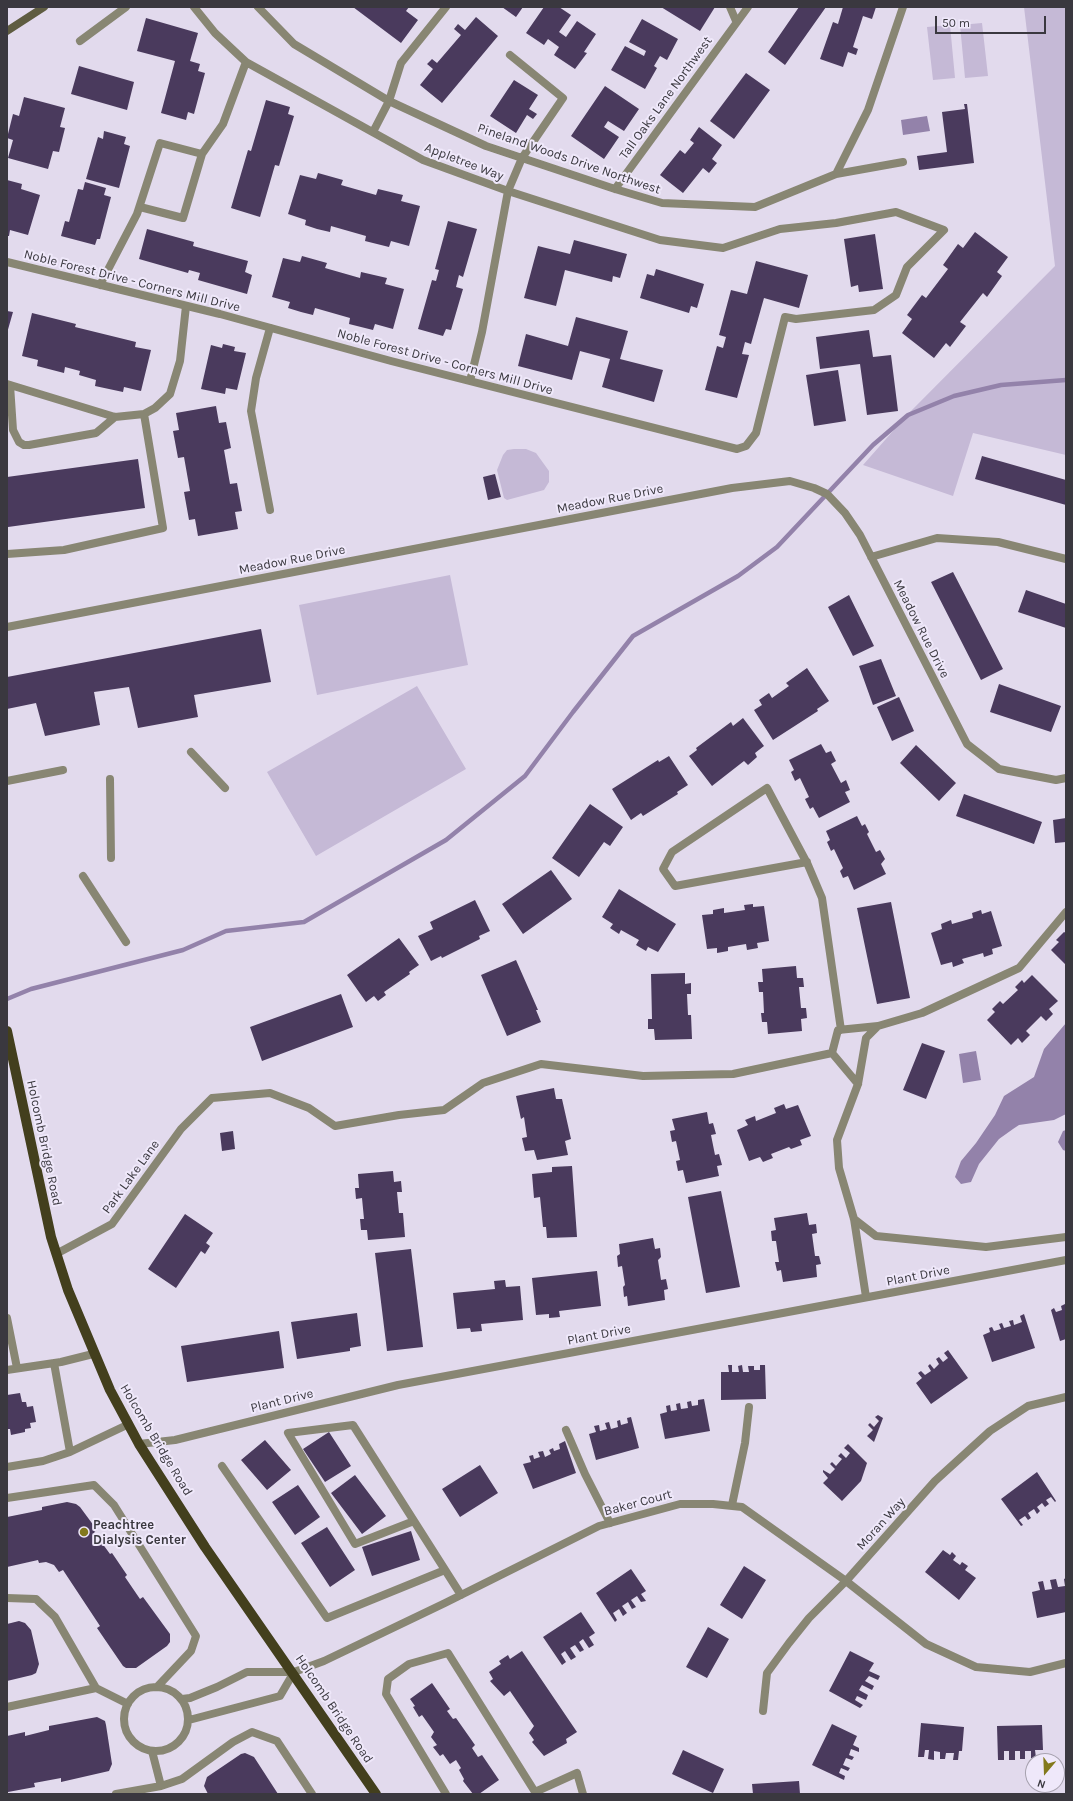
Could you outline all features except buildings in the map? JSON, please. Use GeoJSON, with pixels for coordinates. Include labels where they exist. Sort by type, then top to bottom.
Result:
{"type":"FeatureCollection","features":[{"type":"Feature","properties":{"kind":"main road","name":"Holcomb Bridge Road"},"geometry":{"type":"LineString","coordinates":[[7,1031],[51,1237],[68,1290],[93,1354],[110,1390],[139,1444],[206,1547],[294,1672],[376,1794]]}},
{"type":"Feature","properties":{"kind":"street"},"geometry":{"type":"LineString","coordinates":[[7,31],[44,7]]}},
{"type":"Feature","properties":{"kind":"street"},"geometry":{"type":"LineString","coordinates":[[80,41],[126,7]]}},
{"type":"Feature","properties":{"kind":"street","name":"Appletree Way"},"geometry":{"type":"LineString","coordinates":[[194,7],[215,33],[246,62],[422,160],[508,191],[482,332],[470,381]]}},
{"type":"Feature","properties":{"kind":"street","name":"Pineland Woods Drive Northwest"},"geometry":{"type":"LineString","coordinates":[[258,7],[294,44],[389,101],[486,146],[662,203],[755,207],[836,174],[903,162]]}},
{"type":"Feature","properties":{"kind":"street"},"geometry":{"type":"LineString","coordinates":[[373,132],[389,101],[401,63],[446,7]]}},
{"type":"Feature","properties":{"kind":"street"},"geometry":{"type":"LineString","coordinates":[[730,7],[736,22]]}},
{"type":"Feature","properties":{"kind":"street","name":"Tall Oaks Lane Northwest"},"geometry":{"type":"LineString","coordinates":[[615,189],[748,7]]}},
{"type":"Feature","properties":{"kind":"street"},"geometry":{"type":"LineString","coordinates":[[836,174],[868,110],[903,7]]}},
{"type":"Feature","properties":{"kind":"street"},"geometry":{"type":"LineString","coordinates":[[508,191],[522,158],[563,98],[510,56]]}},
{"type":"Feature","properties":{"kind":"street"},"geometry":{"type":"LineString","coordinates":[[140,206],[183,218],[202,154],[223,124],[246,62]]}},
{"type":"Feature","properties":{"kind":"street"},"geometry":{"type":"LineString","coordinates":[[100,285],[140,206],[160,143],[202,154]]}},
{"type":"Feature","properties":{"kind":"street","name":"Noble Forest Drive - Corners Mill Drive"},"geometry":{"type":"LineString","coordinates":[[7,262],[186,306],[390,361],[737,449],[746,446],[756,433],[785,317],[796,319],[874,310],[896,295],[907,267],[944,230],[896,212],[836,223],[780,229],[723,248],[660,240],[508,191]]}},
{"type":"Feature","properties":{"kind":"street"},"geometry":{"type":"LineString","coordinates":[[115,417],[96,433],[24,445],[19,442],[13,430],[8,384],[115,417],[144,414],[155,408],[170,394],[180,361],[186,306]]}},
{"type":"Feature","properties":{"kind":"street"},"geometry":{"type":"LineString","coordinates":[[270,328],[256,378],[251,411],[270,510]]}},
{"type":"Feature","properties":{"kind":"street"},"geometry":{"type":"LineString","coordinates":[[7,554],[64,550],[163,528],[144,414]]}},
{"type":"Feature","properties":{"kind":"street","name":"Meadow Rue Drive"},"geometry":{"type":"LineString","coordinates":[[7,627],[718,491],[790,481],[814,488],[831,497],[846,513],[860,535],[967,744],[999,769],[1056,780],[1066,778]]}},
{"type":"Feature","properties":{"kind":"street"},"geometry":{"type":"LineString","coordinates":[[870,557],[937,538],[998,542],[1066,559]]}},
{"type":"Feature","properties":{"kind":"street"},"geometry":{"type":"LineString","coordinates":[[190,752],[225,788]]}},
{"type":"Feature","properties":{"kind":"street"},"geometry":{"type":"LineString","coordinates":[[7,781],[63,770]]}},
{"type":"Feature","properties":{"kind":"street"},"geometry":{"type":"LineString","coordinates":[[110,779],[111,858]]}},
{"type":"Feature","properties":{"kind":"street"},"geometry":{"type":"LineString","coordinates":[[807,862],[675,886],[663,869],[672,852],[768,788],[807,862],[822,898],[841,1030]]}},
{"type":"Feature","properties":{"kind":"street"},"geometry":{"type":"LineString","coordinates":[[83,876],[126,942]]}},
{"type":"Feature","properties":{"kind":"street"},"geometry":{"type":"LineString","coordinates":[[858,1084],[832,1053],[838,1030],[878,1026],[922,1013],[1019,968],[1066,912]]}},
{"type":"Feature","properties":{"kind":"street"},"geometry":{"type":"LineString","coordinates":[[866,1298],[854,1219],[839,1168],[837,1140],[858,1084],[866,1038],[878,1026]]}},
{"type":"Feature","properties":{"kind":"street","name":"Park Lake Lane"},"geometry":{"type":"LineString","coordinates":[[56,1254],[112,1224],[181,1128],[212,1098],[270,1093],[309,1108],[335,1126],[399,1115],[444,1110],[483,1083],[541,1064],[643,1076],[733,1074],[832,1053]]}},
{"type":"Feature","properties":{"kind":"street"},"geometry":{"type":"LineString","coordinates":[[854,1219],[876,1236],[986,1247],[1066,1237]]}},
{"type":"Feature","properties":{"kind":"street","name":"Plant Drive"},"geometry":{"type":"LineString","coordinates":[[139,1444],[174,1440],[398,1385],[1066,1260]]}},
{"type":"Feature","properties":{"kind":"street"},"geometry":{"type":"LineString","coordinates":[[7,1318],[17,1368]]}},
{"type":"Feature","properties":{"kind":"street"},"geometry":{"type":"LineString","coordinates":[[7,1370],[54,1363],[93,1354]]}},
{"type":"Feature","properties":{"kind":"street"},"geometry":{"type":"LineString","coordinates":[[54,1363],[70,1452]]}},
{"type":"Feature","properties":{"kind":"street","name":"Moran Way"},"geometry":{"type":"LineString","coordinates":[[763,1712],[767,1673],[809,1618],[846,1581],[935,1481],[990,1431],[1028,1406],[1066,1397]]}},
{"type":"Feature","properties":{"kind":"street"},"geometry":{"type":"LineString","coordinates":[[732,1505],[745,1443],[749,1408]]}},
{"type":"Feature","properties":{"kind":"street"},"geometry":{"type":"LineString","coordinates":[[7,1467],[43,1461],[70,1452],[129,1424]]}},
{"type":"Feature","properties":{"kind":"street"},"geometry":{"type":"LineString","coordinates":[[414,1521],[355,1544],[288,1433],[353,1425],[414,1521],[445,1570],[461,1595]]}},
{"type":"Feature","properties":{"kind":"street"},"geometry":{"type":"LineString","coordinates":[[566,1430],[585,1474],[610,1523]]}},
{"type":"Feature","properties":{"kind":"street"},"geometry":{"type":"LineString","coordinates":[[222,1466],[327,1618],[445,1570]]}},
{"type":"Feature","properties":{"kind":"street"},"geometry":{"type":"LineString","coordinates":[[7,1498],[94,1485],[114,1505],[196,1636],[191,1651],[157,1687]]}},
{"type":"Feature","properties":{"kind":"street","name":"Baker Court"},"geometry":{"type":"LineString","coordinates":[[294,1672],[324,1661],[599,1526],[680,1504],[732,1505],[742,1507],[846,1581],[926,1644],[976,1667],[1030,1672],[1066,1663]]}},
{"type":"Feature","properties":{"kind":"street"},"geometry":{"type":"LineString","coordinates":[[7,1598],[36,1599],[55,1617],[96,1688],[128,1704]]}},
{"type":"Feature","properties":{"kind":"street"},"geometry":{"type":"LineString","coordinates":[[446,1794],[386,1694],[388,1679],[409,1664],[448,1653],[535,1793],[577,1773],[583,1794]]}},
{"type":"Feature","properties":{"kind":"street"},"geometry":{"type":"LineString","coordinates":[[182,1699],[190,1698],[217,1687],[247,1672],[294,1672]]}},
{"type":"Feature","properties":{"kind":"street"},"geometry":{"type":"LineString","coordinates":[[189,1720],[280,1696],[294,1672]]}},
{"type":"Feature","properties":{"kind":"street"},"geometry":{"type":"LineString","coordinates":[[157,1687],[166,1689],[182,1699],[186,1705],[189,1720],[187,1730],[182,1740],[173,1747],[163,1751],[152,1751],[142,1748],[134,1742],[128,1734],[124,1724],[124,1714],[128,1704],[140,1692],[157,1687]]}},
{"type":"Feature","properties":{"kind":"street"},"geometry":{"type":"LineString","coordinates":[[7,1707],[96,1688]]}},
{"type":"Feature","properties":{"kind":"street"},"geometry":{"type":"LineString","coordinates":[[116,1794],[161,1786],[182,1779],[233,1742],[252,1732],[277,1741],[312,1794]]}},
{"type":"Feature","properties":{"kind":"street"},"geometry":{"type":"LineString","coordinates":[[152,1751],[161,1786]]}},
{"type":"Feature","properties":{"kind":"shaded area"},"geometry":{"type":"Polygon","coordinates":[[[1024,7],[1066,7],[1066,455],[973,433],[953,496],[863,465],[908,414],[1055,266],[1024,7]]]}},
{"type":"Feature","properties":{"kind":"shaded area"},"geometry":{"type":"Polygon","coordinates":[[[982,23],[988,76],[965,78],[960,25],[982,23]]]}},
{"type":"Feature","properties":{"kind":"shaded area"},"geometry":{"type":"Polygon","coordinates":[[[950,25],[955,78],[933,80],[927,27],[950,25]]]}},
{"type":"Feature","properties":{"kind":"shaded area"},"geometry":{"type":"Polygon","coordinates":[[[927,116],[930,131],[903,135],[901,120],[927,116]]]}},
{"type":"Feature","properties":{"kind":"shaded area"},"geometry":{"type":"Polygon","coordinates":[[[526,449],[536,453],[549,471],[549,482],[544,490],[507,500],[504,498],[497,470],[503,455],[507,450],[526,449]]]}},
{"type":"Feature","properties":{"kind":"shaded area"},"geometry":{"type":"Polygon","coordinates":[[[450,575],[468,665],[317,695],[299,605],[450,575]]]}},
{"type":"Feature","properties":{"kind":"shaded area"},"geometry":{"type":"Polygon","coordinates":[[[417,686],[466,769],[316,856],[267,772],[417,686]]]}},
{"type":"Feature","properties":{"kind":"shaded area"},"geometry":{"type":"Polygon","coordinates":[[[1066,1023],[1066,1114],[1054,1120],[1019,1125],[1013,1129],[999,1139],[979,1164],[971,1182],[961,1184],[955,1177],[961,1161],[976,1143],[995,1115],[1004,1096],[1034,1077],[1044,1049],[1066,1023]]]}},
{"type":"Feature","properties":{"kind":"shaded area"},"geometry":{"type":"Polygon","coordinates":[[[976,1051],[981,1080],[963,1083],[959,1054],[976,1051]]]}},
{"type":"Feature","properties":{"kind":"shaded area"},"geometry":{"type":"Polygon","coordinates":[[[1066,1130],[1066,1151],[1063,1150],[1058,1142],[1063,1131],[1066,1130]]]}},
{"type":"Feature","properties":{"kind":"waterway"},"geometry":{"type":"LineString","coordinates":[[7,999],[31,989],[183,950],[226,931],[304,922],[446,840],[525,776],[633,636],[738,576],[777,547],[873,445],[908,415],[954,396],[1001,385],[1066,380]]}},
{"type":"Feature","properties":{"kind":"place","name":"Peachtree Dialysis Center"},"geometry":{"type":"Point","coordinates":[84,1532]}}]}
